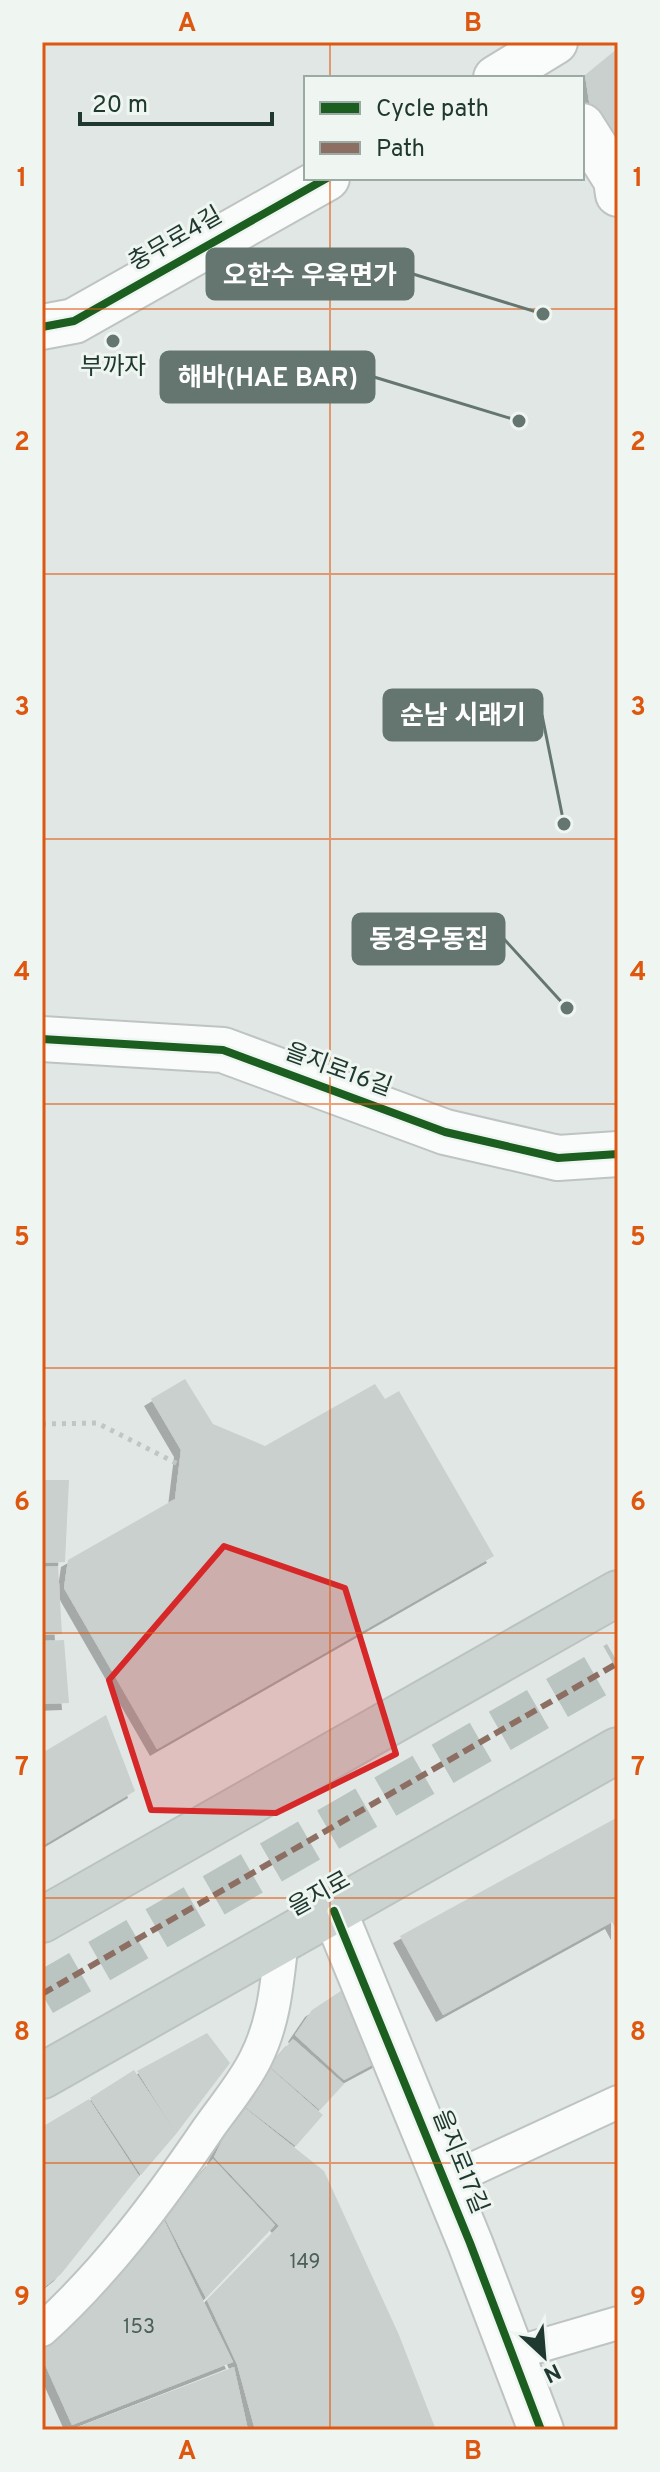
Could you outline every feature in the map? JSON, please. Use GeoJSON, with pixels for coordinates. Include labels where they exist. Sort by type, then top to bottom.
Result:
{"type":"FeatureCollection","features":[{"type":"Feature","properties":{"kind":"main road"},"geometry":{"type":"LineString","coordinates":[[42,1920],[618,1593]]}},
{"type":"Feature","properties":{"kind":"main road","name":"을지로"},"geometry":{"type":"LineString","coordinates":[[42,2076],[618,1750]]}},
{"type":"Feature","properties":{"kind":"street"},"geometry":{"type":"LineString","coordinates":[[500,76],[543,54]]}},
{"type":"Feature","properties":{"kind":"street"},"geometry":{"type":"LineString","coordinates":[[584,129],[616,180],[618,194]]}},
{"type":"Feature","properties":{"kind":"street","name":"충무로4길"},"geometry":{"type":"LineString","coordinates":[[42,327],[74,321],[323,180]]}},
{"type":"Feature","properties":{"kind":"street","name":"을지로16길"},"geometry":{"type":"LineString","coordinates":[[42,1039],[223,1050],[445,1132],[558,1158],[618,1154]]}},
{"type":"Feature","properties":{"kind":"street","name":"을지로17길"},"geometry":{"type":"LineString","coordinates":[[334,1911],[445,2182],[541,2430]]}},
{"type":"Feature","properties":{"kind":"lane","name":"을지로"},"geometry":{"type":"LineString","coordinates":[[42,2330],[96,2276],[166,2190],[256,2060],[274,2010],[282,1940]]}},
{"type":"Feature","properties":{"kind":"lane"},"geometry":{"type":"LineString","coordinates":[[445,2182],[618,2102]]}},
{"type":"Feature","properties":{"kind":"lane"},"geometry":{"type":"LineString","coordinates":[[512,2354],[618,2323]]}},
{"type":"Feature","properties":{"kind":"path"},"geometry":{"type":"LineString","coordinates":[[42,1424],[97,1423],[178,1464]]}},
{"type":"Feature","properties":{"kind":"highlighted area"},"geometry":{"type":"Polygon","coordinates":[[[224,1546],[345,1588],[396,1754],[276,1813],[151,1810],[109,1680],[224,1546]]]}},
{"type":"Feature","properties":{"kind":"building"},"geometry":{"type":"Polygon","coordinates":[[[618,48],[618,166],[591,114],[585,75],[618,48]]]}},
{"type":"Feature","properties":{"kind":"building"},"geometry":{"type":"Polygon","coordinates":[[[185,1379],[213,1424],[265,1446],[375,1384],[385,1399],[399,1391],[494,1556],[157,1749],[64,1588],[68,1560],[175,1499],[181,1450],[151,1399],[185,1379]]]}},
{"type":"Feature","properties":{"kind":"building"},"geometry":{"type":"Polygon","coordinates":[[[42,1480],[69,1480],[65,1562],[42,1563],[42,1480]]]}},
{"type":"Feature","properties":{"kind":"building"},"geometry":{"type":"Polygon","coordinates":[[[58,1566],[62,1634],[42,1635],[42,1567],[58,1566]]]}},
{"type":"Feature","properties":{"kind":"building"},"geometry":{"type":"Polygon","coordinates":[[[64,1640],[69,1703],[42,1704],[42,1641],[64,1640]]]}},
{"type":"Feature","properties":{"kind":"building"},"geometry":{"type":"Polygon","coordinates":[[[106,1715],[135,1791],[42,1846],[42,1753],[106,1715]]]}},
{"type":"Feature","properties":{"kind":"building"},"geometry":{"type":"Polygon","coordinates":[[[618,1817],[618,1933],[612,1922],[443,2015],[400,1936],[618,1817]]]}},
{"type":"Feature","properties":{"kind":"building"},"geometry":{"type":"Polygon","coordinates":[[[356,1981],[387,2057],[344,2080],[295,2035],[312,2010],[356,1981]]]}},
{"type":"Feature","properties":{"kind":"building"},"geometry":{"type":"Polygon","coordinates":[[[207,2033],[230,2063],[141,2175],[90,2098],[134,2070],[174,2130],[137,2071],[207,2033]]]}},
{"type":"Feature","properties":{"kind":"building"},"geometry":{"type":"Polygon","coordinates":[[[293,2039],[344,2084],[320,2110],[269,2066],[293,2039]]]}},
{"type":"Feature","properties":{"kind":"building"},"geometry":{"type":"Polygon","coordinates":[[[270,2068],[323,2115],[296,2146],[240,2103],[270,2068]]]}},
{"type":"Feature","properties":{"kind":"building"},"geometry":{"type":"Polygon","coordinates":[[[89,2099],[139,2176],[61,2274],[42,2289],[42,2127],[89,2099]]]}},
{"type":"Feature","properties":{"kind":"building"},"geometry":{"type":"Polygon","coordinates":[[[240,2104],[324,2171],[399,2335],[436,2430],[255,2430],[237,2364],[207,2300],[279,2226],[214,2157],[240,2104]]]}},
{"type":"Feature","properties":{"kind":"building"},"geometry":{"type":"Polygon","coordinates":[[[213,2159],[275,2225],[206,2298],[164,2217],[213,2159]]]}},
{"type":"Feature","properties":{"kind":"building"},"geometry":{"type":"Polygon","coordinates":[[[163,2218],[233,2362],[72,2425],[42,2358],[42,2342],[83,2313],[127,2265],[163,2218]]]}},
{"type":"Feature","properties":{"kind":"building"},"geometry":{"type":"Polygon","coordinates":[[[234,2367],[248,2430],[70,2430],[234,2367]]]}},
{"type":"Feature","properties":{"kind":"tunnel"},"geometry":{"type":"LineString","coordinates":[[42,1994],[618,1663]]}},
{"type":"Feature","properties":{"kind":"marked path"},"geometry":{"type":"LineString","coordinates":[[42,1994],[618,1663]]}},
{"type":"Feature","properties":{"kind":"cycle path"},"geometry":{"type":"LineString","coordinates":[[42,327],[74,321],[323,180]]}},
{"type":"Feature","properties":{"kind":"cycle path"},"geometry":{"type":"LineString","coordinates":[[42,1039],[223,1050],[445,1132],[558,1158],[618,1154]]}},
{"type":"Feature","properties":{"kind":"cycle path"},"geometry":{"type":"LineString","coordinates":[[334,1911],[470,2243],[541,2430]]}},
{"type":"Feature","properties":{"kind":"place","name":"오한수 우육면가"},"geometry":{"type":"Point","coordinates":[543,314]}},
{"type":"Feature","properties":{"kind":"place","name":"부까자"},"geometry":{"type":"Point","coordinates":[113,341]}},
{"type":"Feature","properties":{"kind":"place","name":"해바(HAE BAR)"},"geometry":{"type":"Point","coordinates":[519,421]}},
{"type":"Feature","properties":{"kind":"place","name":"순남 시래기"},"geometry":{"type":"Point","coordinates":[564,824]}},
{"type":"Feature","properties":{"kind":"place","name":"동경우동집"},"geometry":{"type":"Point","coordinates":[567,1008]}}]}
